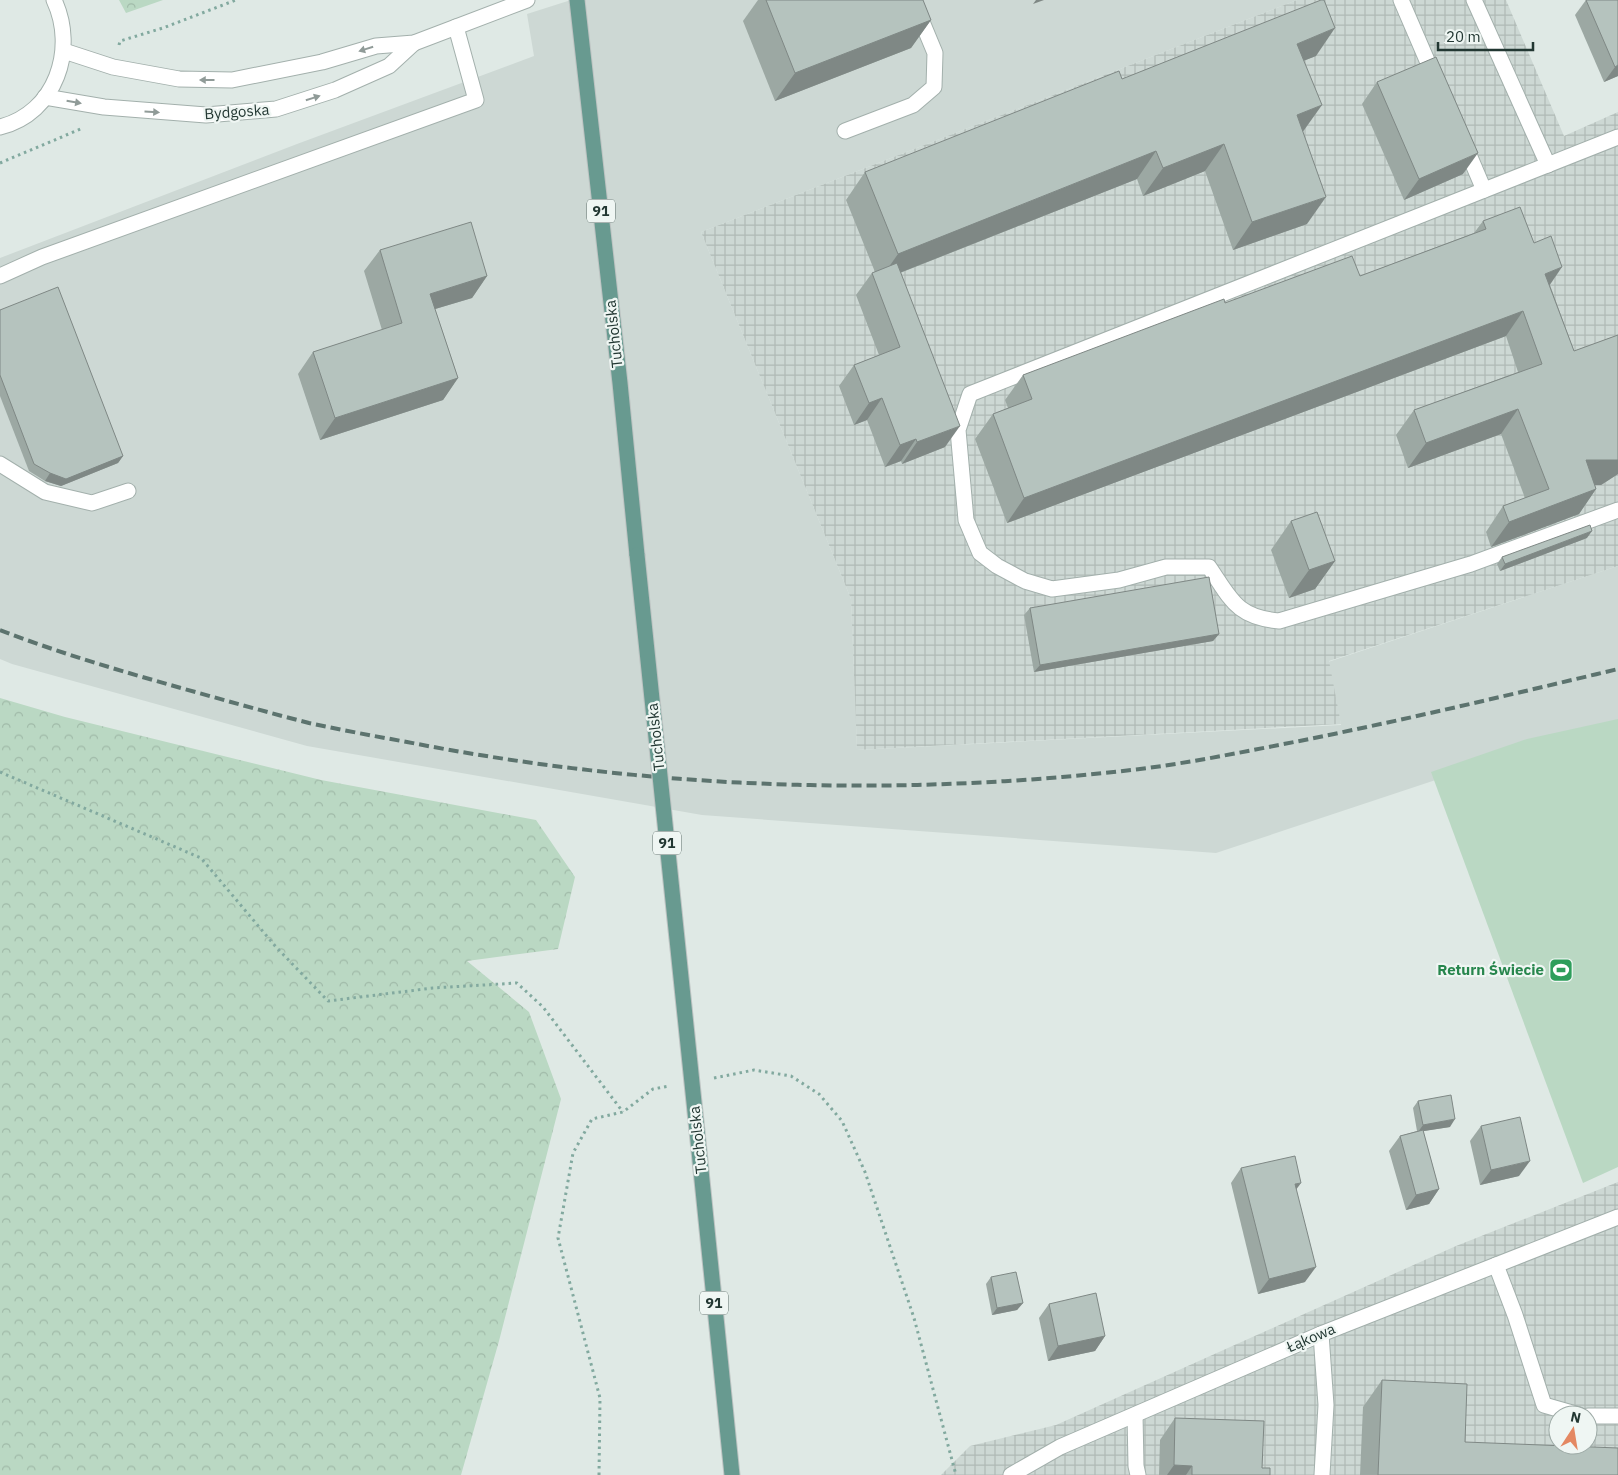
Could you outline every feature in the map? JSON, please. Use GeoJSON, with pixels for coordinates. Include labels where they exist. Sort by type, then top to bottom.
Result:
{"type":"FeatureCollection","features":[{"type":"Feature","properties":{"kind":"main road","name":"Tucholska"},"geometry":{"type":"LineString","coordinates":[[577,0],[619,374],[732,1475]]}},
{"type":"Feature","properties":{"kind":"street"},"geometry":{"type":"LineString","coordinates":[[0,127],[7,126],[28,114],[45,97],[58,76],[64,51],[64,31],[60,12],[54,0]]}},
{"type":"Feature","properties":{"kind":"street","name":"Bydgoska"},"geometry":{"type":"LineString","coordinates":[[64,51],[113,67],[179,79],[232,80],[322,62],[376,46],[414,43],[527,0]]}},
{"type":"Feature","properties":{"kind":"street"},"geometry":{"type":"LineString","coordinates":[[845,132],[913,105],[934,87],[935,53],[913,0]]}},
{"type":"Feature","properties":{"kind":"street"},"geometry":{"type":"LineString","coordinates":[[1401,0],[1441,90]]}},
{"type":"Feature","properties":{"kind":"street"},"geometry":{"type":"LineString","coordinates":[[1474,0],[1548,165]]}},
{"type":"Feature","properties":{"kind":"street"},"geometry":{"type":"LineString","coordinates":[[0,276],[42,257],[476,100],[456,26]]}},
{"type":"Feature","properties":{"kind":"street","name":"Bydgoska"},"geometry":{"type":"LineString","coordinates":[[45,97],[104,108],[206,115],[276,109],[335,90],[389,66],[414,43]]}},
{"type":"Feature","properties":{"kind":"street"},"geometry":{"type":"LineString","coordinates":[[1456,126],[1484,190]]}},
{"type":"Feature","properties":{"kind":"street"},"geometry":{"type":"LineString","coordinates":[[1618,137],[970,394],[958,430],[966,520],[980,553],[997,566],[1025,581],[1052,589],[1119,580],[1166,567],[1209,567],[1237,607],[1261,620],[1279,621],[1471,564],[1618,510]]}},
{"type":"Feature","properties":{"kind":"street"},"geometry":{"type":"LineString","coordinates":[[0,464],[45,492],[92,502],[128,491]]}},
{"type":"Feature","properties":{"kind":"street","name":"Łąkowa"},"geometry":{"type":"LineString","coordinates":[[1011,1475],[1060,1447],[1321,1334],[1618,1217]]}},
{"type":"Feature","properties":{"kind":"street"},"geometry":{"type":"LineString","coordinates":[[1496,1265],[1515,1315],[1544,1405],[1548,1406]]}},
{"type":"Feature","properties":{"kind":"street"},"geometry":{"type":"LineString","coordinates":[[1321,1334],[1326,1405],[1322,1475]]}},
{"type":"Feature","properties":{"kind":"street"},"geometry":{"type":"LineString","coordinates":[[1135,1415],[1136,1466],[1138,1475]]}},
{"type":"Feature","properties":{"kind":"street"},"geometry":{"type":"LineString","coordinates":[[1598,1416],[1618,1416]]}},
{"type":"Feature","properties":{"kind":"path"},"geometry":{"type":"LineString","coordinates":[[163,28],[236,0]]}},
{"type":"Feature","properties":{"kind":"path"},"geometry":{"type":"LineString","coordinates":[[0,163],[12,156],[95,124],[104,108]]}},
{"type":"Feature","properties":{"kind":"path"},"geometry":{"type":"LineString","coordinates":[[0,772],[201,858],[276,946],[328,1001],[433,988],[517,983],[543,1007],[623,1112]]}},
{"type":"Feature","properties":{"kind":"path"},"geometry":{"type":"LineString","coordinates":[[710,1079],[754,1070],[791,1076],[819,1094],[842,1121],[865,1172],[914,1318],[956,1475]]}},
{"type":"Feature","properties":{"kind":"path"},"geometry":{"type":"LineString","coordinates":[[599,1475],[600,1398],[558,1238],[573,1152],[592,1119],[623,1112],[653,1089],[672,1085]]}},
{"type":"Feature","properties":{"kind":"shaded area"},"geometry":{"type":"Polygon","coordinates":[[[571,0],[1297,0],[701,232],[851,599],[857,750],[1341,725],[1328,662],[1618,566],[1618,739],[1535,747],[1216,853],[702,815],[307,746],[12,664],[0,659],[0,258],[297,144],[534,56],[527,14],[571,0]]]}},
{"type":"Feature","properties":{"kind":"shaded area"},"geometry":{"type":"Polygon","coordinates":[[[1297,0],[1506,0],[1564,136],[1618,112],[1618,566],[1329,661],[1341,724],[857,750],[851,599],[701,232],[1297,0]]]}},
{"type":"Feature","properties":{"kind":"shaded area"},"geometry":{"type":"Polygon","coordinates":[[[1618,1182],[1618,1475],[941,1475],[970,1446],[1056,1425],[1456,1246],[1618,1182]]]}},
{"type":"Feature","properties":{"kind":"green space"},"geometry":{"type":"Polygon","coordinates":[[[119,0],[163,0],[126,13],[119,0]]]}},
{"type":"Feature","properties":{"kind":"green space"},"geometry":{"type":"Polygon","coordinates":[[[0,698],[65,717],[321,780],[536,820],[575,877],[558,949],[467,961],[529,1012],[561,1099],[499,1341],[461,1475],[0,1475],[0,698]]]}},
{"type":"Feature","properties":{"kind":"green space","name":"Return Świecie"},"geometry":{"type":"Polygon","coordinates":[[[1618,719],[1618,1167],[1583,1183],[1431,772],[1527,739],[1618,719]]]}},
{"type":"Feature","properties":{"kind":"building"},"geometry":{"type":"Polygon","coordinates":[[[766,0],[923,0],[931,20],[795,73],[766,0]]]}},
{"type":"Feature","properties":{"kind":"building"},"geometry":{"type":"Polygon","coordinates":[[[1324,0],[1335,28],[1297,44],[1322,105],[1297,115],[1326,197],[1252,222],[1224,144],[1163,168],[1156,151],[898,254],[865,172],[1119,71],[1122,79],[1324,0]]]}},
{"type":"Feature","properties":{"kind":"building"},"geometry":{"type":"Polygon","coordinates":[[[1586,0],[1618,0],[1618,65],[1615,67],[1586,0]]]}},
{"type":"Feature","properties":{"kind":"building"},"geometry":{"type":"Polygon","coordinates":[[[1436,57],[1478,153],[1419,179],[1377,82],[1436,57]]]}},
{"type":"Feature","properties":{"kind":"building"},"geometry":{"type":"Polygon","coordinates":[[[1520,207],[1534,243],[1551,236],[1562,267],[1545,274],[1574,351],[1618,335],[1618,460],[1586,460],[1596,489],[1509,522],[1503,506],[1549,489],[1518,409],[1426,443],[1414,410],[1542,364],[1523,311],[1024,498],[993,414],[1032,399],[1023,375],[1224,299],[1225,303],[1352,256],[1360,276],[1486,229],[1483,221],[1520,207]]]}},
{"type":"Feature","properties":{"kind":"building"},"geometry":{"type":"Polygon","coordinates":[[[471,222],[487,276],[430,294],[458,378],[335,418],[313,352],[402,323],[380,250],[471,222]]]}},
{"type":"Feature","properties":{"kind":"building"},"geometry":{"type":"Polygon","coordinates":[[[897,263],[960,426],[917,442],[916,439],[900,445],[882,398],[869,403],[854,365],[900,347],[872,273],[897,263]]]}},
{"type":"Feature","properties":{"kind":"building"},"geometry":{"type":"Polygon","coordinates":[[[58,287],[123,456],[66,479],[34,464],[0,375],[0,310],[58,287]]]}},
{"type":"Feature","properties":{"kind":"building"},"geometry":{"type":"Polygon","coordinates":[[[1317,512],[1335,561],[1309,570],[1291,521],[1317,512]]]}},
{"type":"Feature","properties":{"kind":"building"},"geometry":{"type":"Polygon","coordinates":[[[1590,525],[1592,531],[1505,564],[1502,557],[1590,525]]]}},
{"type":"Feature","properties":{"kind":"building"},"geometry":{"type":"Polygon","coordinates":[[[1209,577],[1219,634],[1040,665],[1030,608],[1209,577]]]}},
{"type":"Feature","properties":{"kind":"building"},"geometry":{"type":"Polygon","coordinates":[[[1451,1095],[1455,1119],[1423,1125],[1418,1101],[1451,1095]]]}},
{"type":"Feature","properties":{"kind":"building"},"geometry":{"type":"Polygon","coordinates":[[[1520,1117],[1530,1161],[1491,1170],[1481,1126],[1520,1117]]]}},
{"type":"Feature","properties":{"kind":"building"},"geometry":{"type":"Polygon","coordinates":[[[1423,1130],[1439,1189],[1416,1195],[1400,1136],[1423,1130]]]}},
{"type":"Feature","properties":{"kind":"building"},"geometry":{"type":"Polygon","coordinates":[[[1295,1156],[1301,1183],[1295,1184],[1316,1267],[1269,1279],[1241,1168],[1295,1156]]]}},
{"type":"Feature","properties":{"kind":"building"},"geometry":{"type":"Polygon","coordinates":[[[1016,1272],[1023,1303],[997,1308],[991,1277],[1016,1272]]]}},
{"type":"Feature","properties":{"kind":"building"},"geometry":{"type":"Polygon","coordinates":[[[1096,1293],[1105,1336],[1058,1346],[1049,1304],[1096,1293]]]}},
{"type":"Feature","properties":{"kind":"building"},"geometry":{"type":"Polygon","coordinates":[[[1382,1380],[1467,1384],[1465,1442],[1548,1445],[1548,1455],[1598,1455],[1598,1447],[1618,1448],[1618,1475],[1378,1475],[1382,1380]]]}},
{"type":"Feature","properties":{"kind":"building"},"geometry":{"type":"Polygon","coordinates":[[[1175,1418],[1264,1421],[1262,1468],[1270,1468],[1270,1475],[1192,1475],[1192,1466],[1174,1465],[1175,1418]]]}},
{"type":"Feature","properties":{"kind":"railway"},"geometry":{"type":"LineString","coordinates":[[0,630],[67,654],[136,675],[277,715],[333,728],[498,758],[589,770],[680,779],[772,784],[864,786],[956,784],[1048,778],[1158,767],[1364,728],[1618,669]]}},
{"type":"Feature","properties":{"kind":"place","name":"Return Świecie"},"geometry":{"type":"Point","coordinates":[1561,970]}}]}
